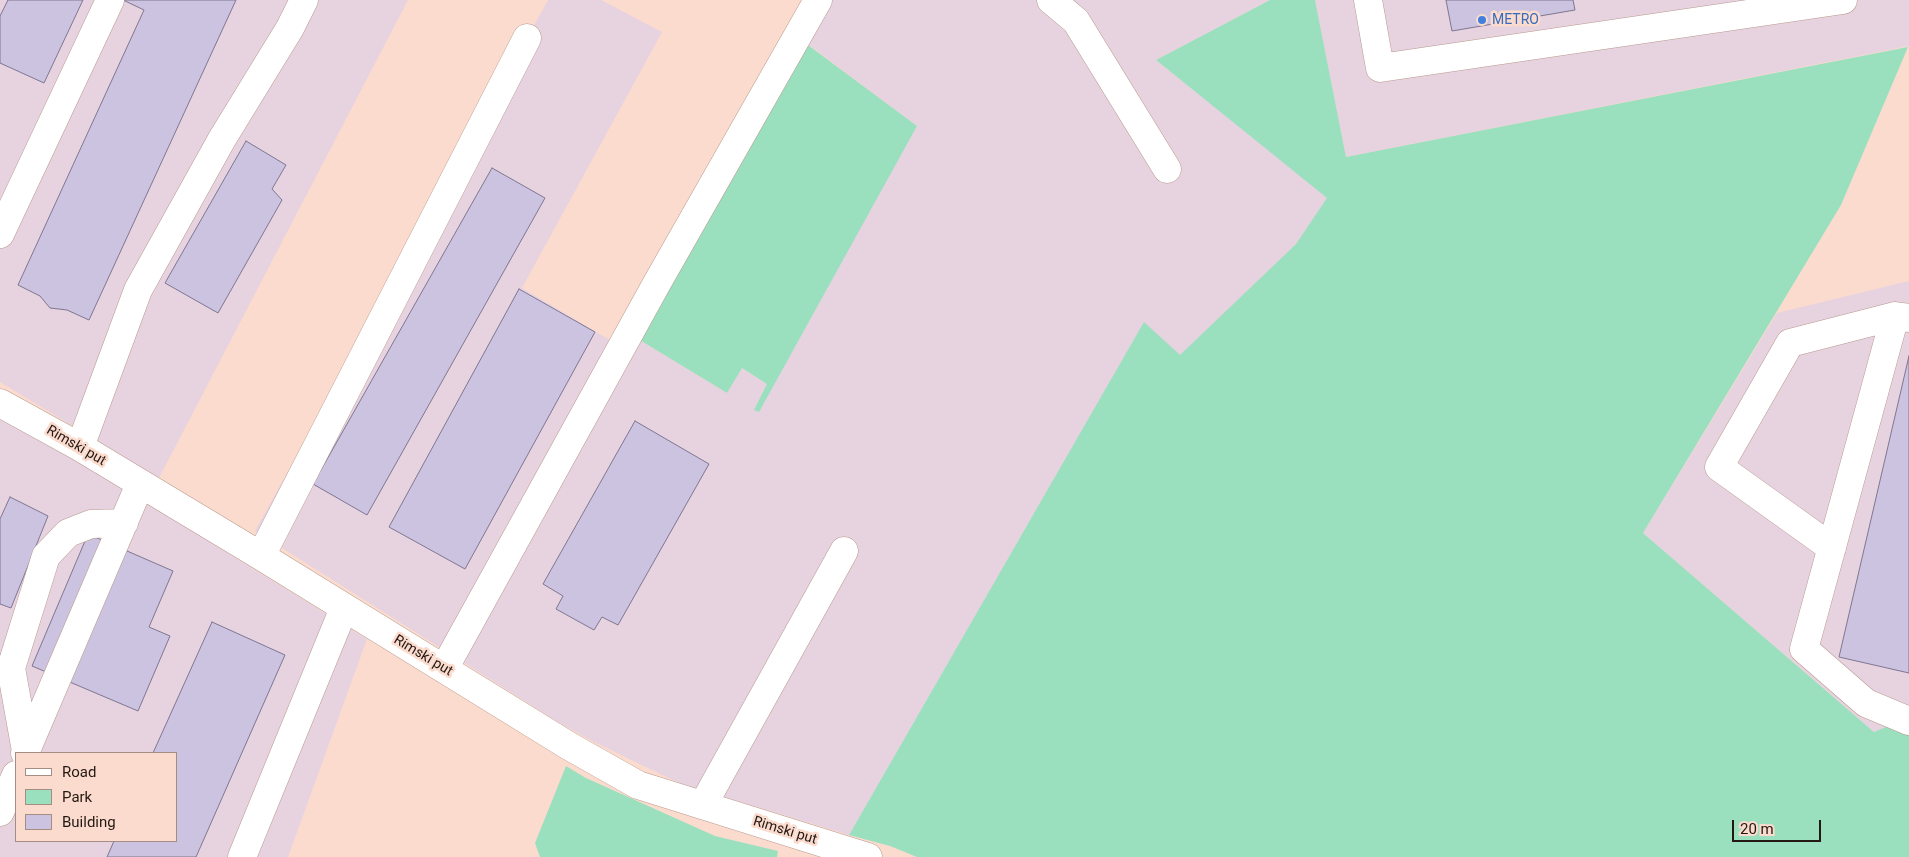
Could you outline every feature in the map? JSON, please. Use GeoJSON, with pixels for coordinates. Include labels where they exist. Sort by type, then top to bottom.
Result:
{"type":"FeatureCollection","features":[{"type":"Feature","properties":{"kind":"street"},"geometry":{"type":"LineString","coordinates":[[80,448],[138,290],[222,139],[290,28],[304,0]]}},
{"type":"Feature","properties":{"kind":"street"},"geometry":{"type":"LineString","coordinates":[[444,669],[657,283],[818,0]]}},
{"type":"Feature","properties":{"kind":"street"},"geometry":{"type":"LineString","coordinates":[[1051,0],[1076,21],[1167,170]]}},
{"type":"Feature","properties":{"kind":"street"},"geometry":{"type":"LineString","coordinates":[[1368,0],[1380,68],[1843,0]]}},
{"type":"Feature","properties":{"kind":"street"},"geometry":{"type":"LineString","coordinates":[[0,234],[106,7]]}},
{"type":"Feature","properties":{"kind":"street"},"geometry":{"type":"LineString","coordinates":[[261,556],[527,38]]}},
{"type":"Feature","properties":{"kind":"street"},"geometry":{"type":"LineString","coordinates":[[1832,548],[1719,467],[1790,343],[1902,317],[1832,548],[1804,649],[1866,704],[1909,721]]}},
{"type":"Feature","properties":{"kind":"street","name":"Rimski put"},"geometry":{"type":"LineString","coordinates":[[0,403],[80,448],[261,556],[569,746],[638,785],[868,857]]}},
{"type":"Feature","properties":{"kind":"street"},"geometry":{"type":"LineString","coordinates":[[26,752],[140,484]]}},
{"type":"Feature","properties":{"kind":"street"},"geometry":{"type":"LineString","coordinates":[[22,752],[11,668],[46,556],[68,533],[91,524],[124,523]]}},
{"type":"Feature","properties":{"kind":"street"},"geometry":{"type":"LineString","coordinates":[[703,805],[844,551]]}},
{"type":"Feature","properties":{"kind":"street"},"geometry":{"type":"LineString","coordinates":[[242,857],[344,608]]}},
{"type":"Feature","properties":{"kind":"street"},"geometry":{"type":"LineString","coordinates":[[0,812],[15,777]]}},
{"type":"Feature","properties":{"kind":"shaded area"},"geometry":{"type":"Polygon","coordinates":[[[0,0],[408,0],[159,478],[0,382],[0,0]]]}},
{"type":"Feature","properties":{"kind":"shaded area"},"geometry":{"type":"Polygon","coordinates":[[[548,0],[601,0],[662,32],[522,288],[630,352],[638,339],[727,393],[741,368],[768,384],[754,409],[917,126],[789,30],[805,0],[1270,0],[1156,60],[1328,198],[1296,244],[1180,356],[1144,323],[849,835],[679,783],[592,741],[558,722],[255,531],[548,0]]]}},
{"type":"Feature","properties":{"kind":"shaded area"},"geometry":{"type":"Polygon","coordinates":[[[1315,0],[1909,0],[1909,46],[1346,157],[1315,0]]]}},
{"type":"Feature","properties":{"kind":"shaded area"},"geometry":{"type":"Polygon","coordinates":[[[1909,281],[1909,762],[1643,533],[1777,313],[1909,281]]]}},
{"type":"Feature","properties":{"kind":"shaded area"},"geometry":{"type":"Polygon","coordinates":[[[0,415],[82,463],[367,639],[288,857],[0,857],[0,415]]]}},
{"type":"Feature","properties":{"kind":"green space"},"geometry":{"type":"Polygon","coordinates":[[[1270,0],[1315,0],[1346,157],[1908,47],[1841,205],[1643,533],[1874,732],[1891,725],[1909,733],[1909,857],[917,857],[890,846],[849,835],[1144,322],[1180,355],[1296,244],[1327,198],[1156,60],[1270,0]]]}},
{"type":"Feature","properties":{"kind":"green space"},"geometry":{"type":"Polygon","coordinates":[[[804,42],[917,126],[759,412],[754,410],[767,384],[742,368],[727,393],[638,339],[804,42]]]}},
{"type":"Feature","properties":{"kind":"green space"},"geometry":{"type":"Polygon","coordinates":[[[566,766],[586,778],[715,836],[778,851],[777,857],[540,857],[535,843],[566,766]]]}},
{"type":"Feature","properties":{"kind":"building"},"geometry":{"type":"Polygon","coordinates":[[[8,0],[83,0],[44,83],[0,63],[0,16],[8,0]]]}},
{"type":"Feature","properties":{"kind":"building"},"geometry":{"type":"Polygon","coordinates":[[[123,0],[236,0],[89,320],[67,310],[50,308],[40,296],[18,285],[144,10],[123,0]]]}},
{"type":"Feature","properties":{"kind":"building","name":"METRO"},"geometry":{"type":"Polygon","coordinates":[[[1446,0],[1573,0],[1575,10],[1452,31],[1446,0]]]}},
{"type":"Feature","properties":{"kind":"building"},"geometry":{"type":"Polygon","coordinates":[[[246,141],[286,165],[272,189],[282,200],[218,313],[165,283],[246,141]]]}},
{"type":"Feature","properties":{"kind":"building"},"geometry":{"type":"Polygon","coordinates":[[[492,168],[545,198],[367,515],[313,484],[492,168]]]}},
{"type":"Feature","properties":{"kind":"building"},"geometry":{"type":"Polygon","coordinates":[[[519,289],[595,332],[465,569],[389,527],[519,289]]]}},
{"type":"Feature","properties":{"kind":"building"},"geometry":{"type":"Polygon","coordinates":[[[1909,356],[1909,673],[1839,657],[1909,356]]]}},
{"type":"Feature","properties":{"kind":"building"},"geometry":{"type":"Polygon","coordinates":[[[635,421],[709,464],[618,625],[602,617],[594,630],[556,609],[563,596],[543,584],[635,421]]]}},
{"type":"Feature","properties":{"kind":"building"},"geometry":{"type":"Polygon","coordinates":[[[10,497],[48,516],[11,608],[0,604],[0,519],[10,497]]]}},
{"type":"Feature","properties":{"kind":"building"},"geometry":{"type":"Polygon","coordinates":[[[88,534],[173,571],[149,627],[170,636],[138,711],[32,666],[88,534]]]}},
{"type":"Feature","properties":{"kind":"building"},"geometry":{"type":"Polygon","coordinates":[[[212,622],[285,655],[196,857],[107,857],[114,842],[178,842],[178,752],[153,752],[212,622]]]}},
{"type":"Feature","properties":{"kind":"place","name":"METRO"},"geometry":{"type":"Point","coordinates":[1482,20]}}]}
